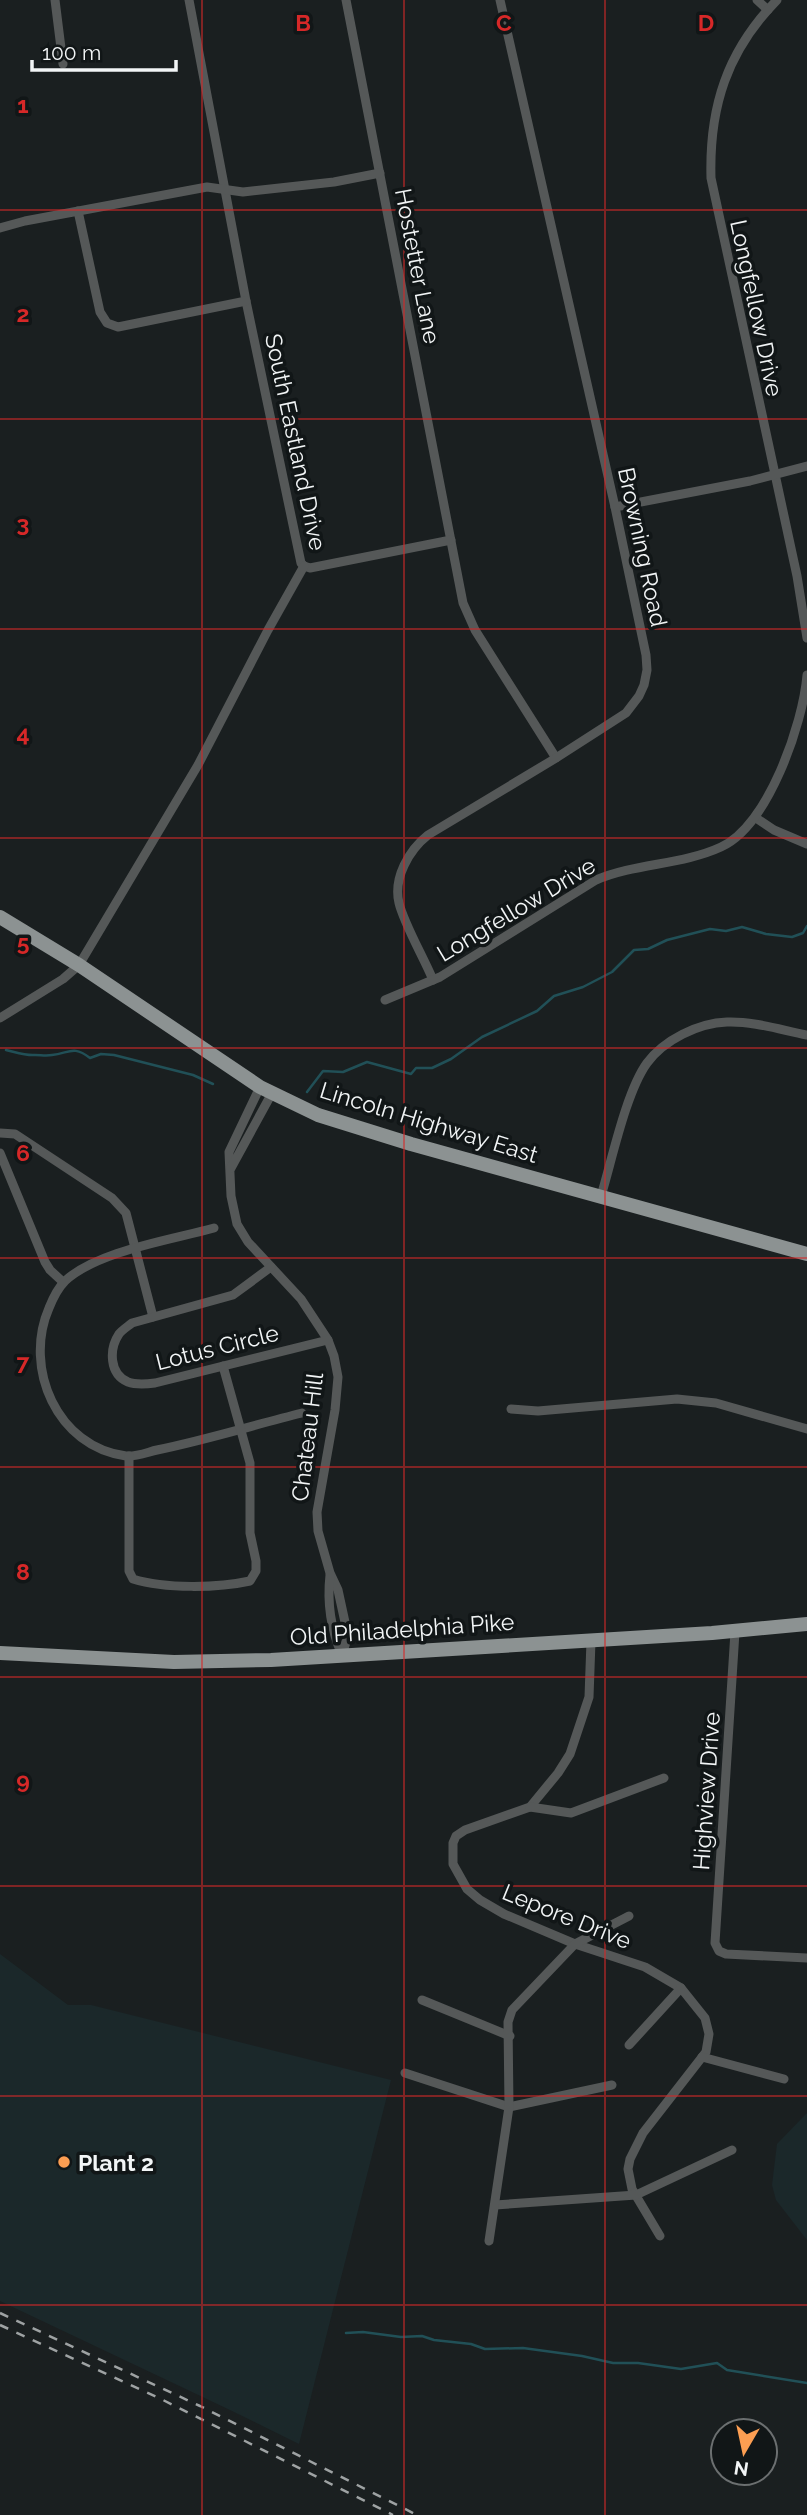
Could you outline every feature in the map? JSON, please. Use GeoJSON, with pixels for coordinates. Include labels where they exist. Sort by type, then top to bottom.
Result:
{"type":"FeatureCollection","features":[{"type":"Feature","properties":{"kind":"main road","name":"Lincoln Highway East"},"geometry":{"type":"LineString","coordinates":[[0,917],[79,965],[266,1090],[318,1115],[807,1254]]}},
{"type":"Feature","properties":{"kind":"main road","name":"Old Philadelphia Pike"},"geometry":{"type":"LineString","coordinates":[[0,1654],[216,1662],[735,1632],[807,1624]]}},
{"type":"Feature","properties":{"kind":"street"},"geometry":{"type":"LineString","coordinates":[[55,0],[63,64]]}},
{"type":"Feature","properties":{"kind":"street","name":"South Eastland Drive"},"geometry":{"type":"LineString","coordinates":[[79,965],[198,765],[304,566],[301,563],[246,301],[189,0]]}},
{"type":"Feature","properties":{"kind":"street","name":"Hostetter Lane"},"geometry":{"type":"LineString","coordinates":[[346,0],[458,585],[474,630],[556,758]]}},
{"type":"Feature","properties":{"kind":"street","name":"Browning Road"},"geometry":{"type":"LineString","coordinates":[[433,980],[399,903],[399,882],[411,851],[428,835],[625,713],[639,696],[647,670],[615,507],[500,0]]}},
{"type":"Feature","properties":{"kind":"street"},"geometry":{"type":"LineString","coordinates":[[757,0],[768,10]]}},
{"type":"Feature","properties":{"kind":"street","name":"Longfellow Drive"},"geometry":{"type":"LineString","coordinates":[[778,0],[744,41],[727,72],[714,117],[710,150],[713,195],[807,638]]}},
{"type":"Feature","properties":{"kind":"street"},"geometry":{"type":"LineString","coordinates":[[0,228],[207,187],[243,192],[380,173]]}},
{"type":"Feature","properties":{"kind":"street"},"geometry":{"type":"LineString","coordinates":[[78,211],[100,312],[107,323],[113,326],[246,301]]}},
{"type":"Feature","properties":{"kind":"street"},"geometry":{"type":"LineString","coordinates":[[615,507],[807,466]]}},
{"type":"Feature","properties":{"kind":"street"},"geometry":{"type":"LineString","coordinates":[[304,566],[310,568],[451,540]]}},
{"type":"Feature","properties":{"kind":"street","name":"Longfellow Drive"},"geometry":{"type":"LineString","coordinates":[[384,1000],[433,980],[473,958],[596,880],[623,870],[708,852],[722,847],[747,829],[756,818],[792,741],[802,710],[807,675]]}},
{"type":"Feature","properties":{"kind":"street"},"geometry":{"type":"LineString","coordinates":[[756,818],[774,830],[807,844]]}},
{"type":"Feature","properties":{"kind":"street"},"geometry":{"type":"LineString","coordinates":[[0,1018],[63,979],[79,965]]}},
{"type":"Feature","properties":{"kind":"street"},"geometry":{"type":"LineString","coordinates":[[601,1196],[633,1090],[646,1064],[658,1051],[693,1030],[718,1023],[741,1023],[807,1035]]}},
{"type":"Feature","properties":{"kind":"street","name":"Chateau Hill"},"geometry":{"type":"LineString","coordinates":[[266,1090],[230,1170],[231,1196],[237,1224],[248,1242],[301,1299],[328,1340],[338,1377],[335,1410],[317,1512],[318,1531],[330,1573],[338,1590],[348,1636],[342,1655]]}},
{"type":"Feature","properties":{"kind":"street"},"geometry":{"type":"LineString","coordinates":[[0,1133],[15,1134],[113,1198],[126,1213],[153,1317]]}},
{"type":"Feature","properties":{"kind":"street"},"geometry":{"type":"LineString","coordinates":[[0,1153],[45,1262],[63,1282]]}},
{"type":"Feature","properties":{"kind":"street"},"geometry":{"type":"LineString","coordinates":[[214,1228],[113,1255],[81,1268],[63,1282],[45,1316],[40,1338],[40,1359],[51,1403],[79,1437],[96,1446],[129,1456],[303,1413]]}},
{"type":"Feature","properties":{"kind":"street","name":"Lotus Circle"},"geometry":{"type":"LineString","coordinates":[[271,1267],[233,1294],[132,1324],[120,1332],[113,1348],[112,1360],[117,1373],[127,1381],[155,1383],[328,1340]]}},
{"type":"Feature","properties":{"kind":"street"},"geometry":{"type":"LineString","coordinates":[[129,1456],[129,1572],[133,1579],[185,1585],[250,1581],[256,1571],[250,1533],[250,1463],[223,1366]]}},
{"type":"Feature","properties":{"kind":"street"},"geometry":{"type":"LineString","coordinates":[[511,1409],[537,1411],[697,1399],[807,1429]]}},
{"type":"Feature","properties":{"kind":"street","name":"Highview Drive"},"geometry":{"type":"LineString","coordinates":[[735,1632],[716,1943],[719,1951],[726,1954],[807,1958]]}},
{"type":"Feature","properties":{"kind":"street"},"geometry":{"type":"LineString","coordinates":[[530,1807],[564,1764],[584,1716],[591,1675],[591,1641]]}},
{"type":"Feature","properties":{"kind":"street"},"geometry":{"type":"LineString","coordinates":[[530,1807],[571,1813],[664,1778]]}},
{"type":"Feature","properties":{"kind":"street","name":"Lepore Drive"},"geometry":{"type":"LineString","coordinates":[[530,1807],[465,1830],[456,1836],[452,1848],[453,1864],[467,1889],[504,1914],[575,1944],[645,1967],[681,1988],[705,2018],[709,2034],[706,2052],[702,2057]]}},
{"type":"Feature","properties":{"kind":"street"},"geometry":{"type":"LineString","coordinates":[[489,2241],[509,2107],[508,2022],[512,2010],[575,1944],[629,1916]]}},
{"type":"Feature","properties":{"kind":"street"},"geometry":{"type":"LineString","coordinates":[[629,2045],[681,1988]]}},
{"type":"Feature","properties":{"kind":"street"},"geometry":{"type":"LineString","coordinates":[[422,2000],[510,2036]]}},
{"type":"Feature","properties":{"kind":"street"},"geometry":{"type":"LineString","coordinates":[[660,2236],[636,2195],[628,2169],[643,2133],[702,2057],[785,2079]]}},
{"type":"Feature","properties":{"kind":"street"},"geometry":{"type":"LineString","coordinates":[[405,2073],[509,2107],[611,2085]]}},
{"type":"Feature","properties":{"kind":"street"},"geometry":{"type":"LineString","coordinates":[[495,2206],[636,2195],[732,2150]]}},
{"type":"Feature","properties":{"kind":"shaded area"},"geometry":{"type":"Polygon","coordinates":[[[0,1954],[68,2005],[91,2005],[391,2080],[299,2444],[0,2301],[0,1954]]]}},
{"type":"Feature","properties":{"kind":"shaded area"},"geometry":{"type":"Polygon","coordinates":[[[807,2113],[807,2240],[776,2200],[772,2185],[777,2144],[807,2113]]]}},
{"type":"Feature","properties":{"kind":"waterway"},"geometry":{"type":"LineString","coordinates":[[307,1092],[323,1071],[343,1072],[367,1062],[411,1074],[416,1068],[432,1068],[451,1059],[482,1037],[537,1011],[554,996],[583,987],[612,972],[634,950],[648,949],[667,940],[710,929],[726,931],[742,927],[766,934],[792,937],[803,933],[807,926]]}},
{"type":"Feature","properties":{"kind":"waterway"},"geometry":{"type":"LineString","coordinates":[[6,1050],[28,1055],[75,1051],[90,1058],[101,1054],[114,1055],[193,1075],[213,1084]]}},
{"type":"Feature","properties":{"kind":"waterway"},"geometry":{"type":"LineString","coordinates":[[346,2333],[422,2336],[485,2349],[523,2348],[613,2363],[638,2363],[681,2369],[717,2363],[727,2370],[807,2383]]}},
{"type":"Feature","properties":{"kind":"railway"},"geometry":{"type":"LineString","coordinates":[[0,2313],[200,2406],[417,2515]]}},
{"type":"Feature","properties":{"kind":"railway"},"geometry":{"type":"LineString","coordinates":[[0,2325],[161,2399],[393,2515]]}},
{"type":"Feature","properties":{"kind":"place","name":"Plant 2"},"geometry":{"type":"Point","coordinates":[64,2162]}}]}
